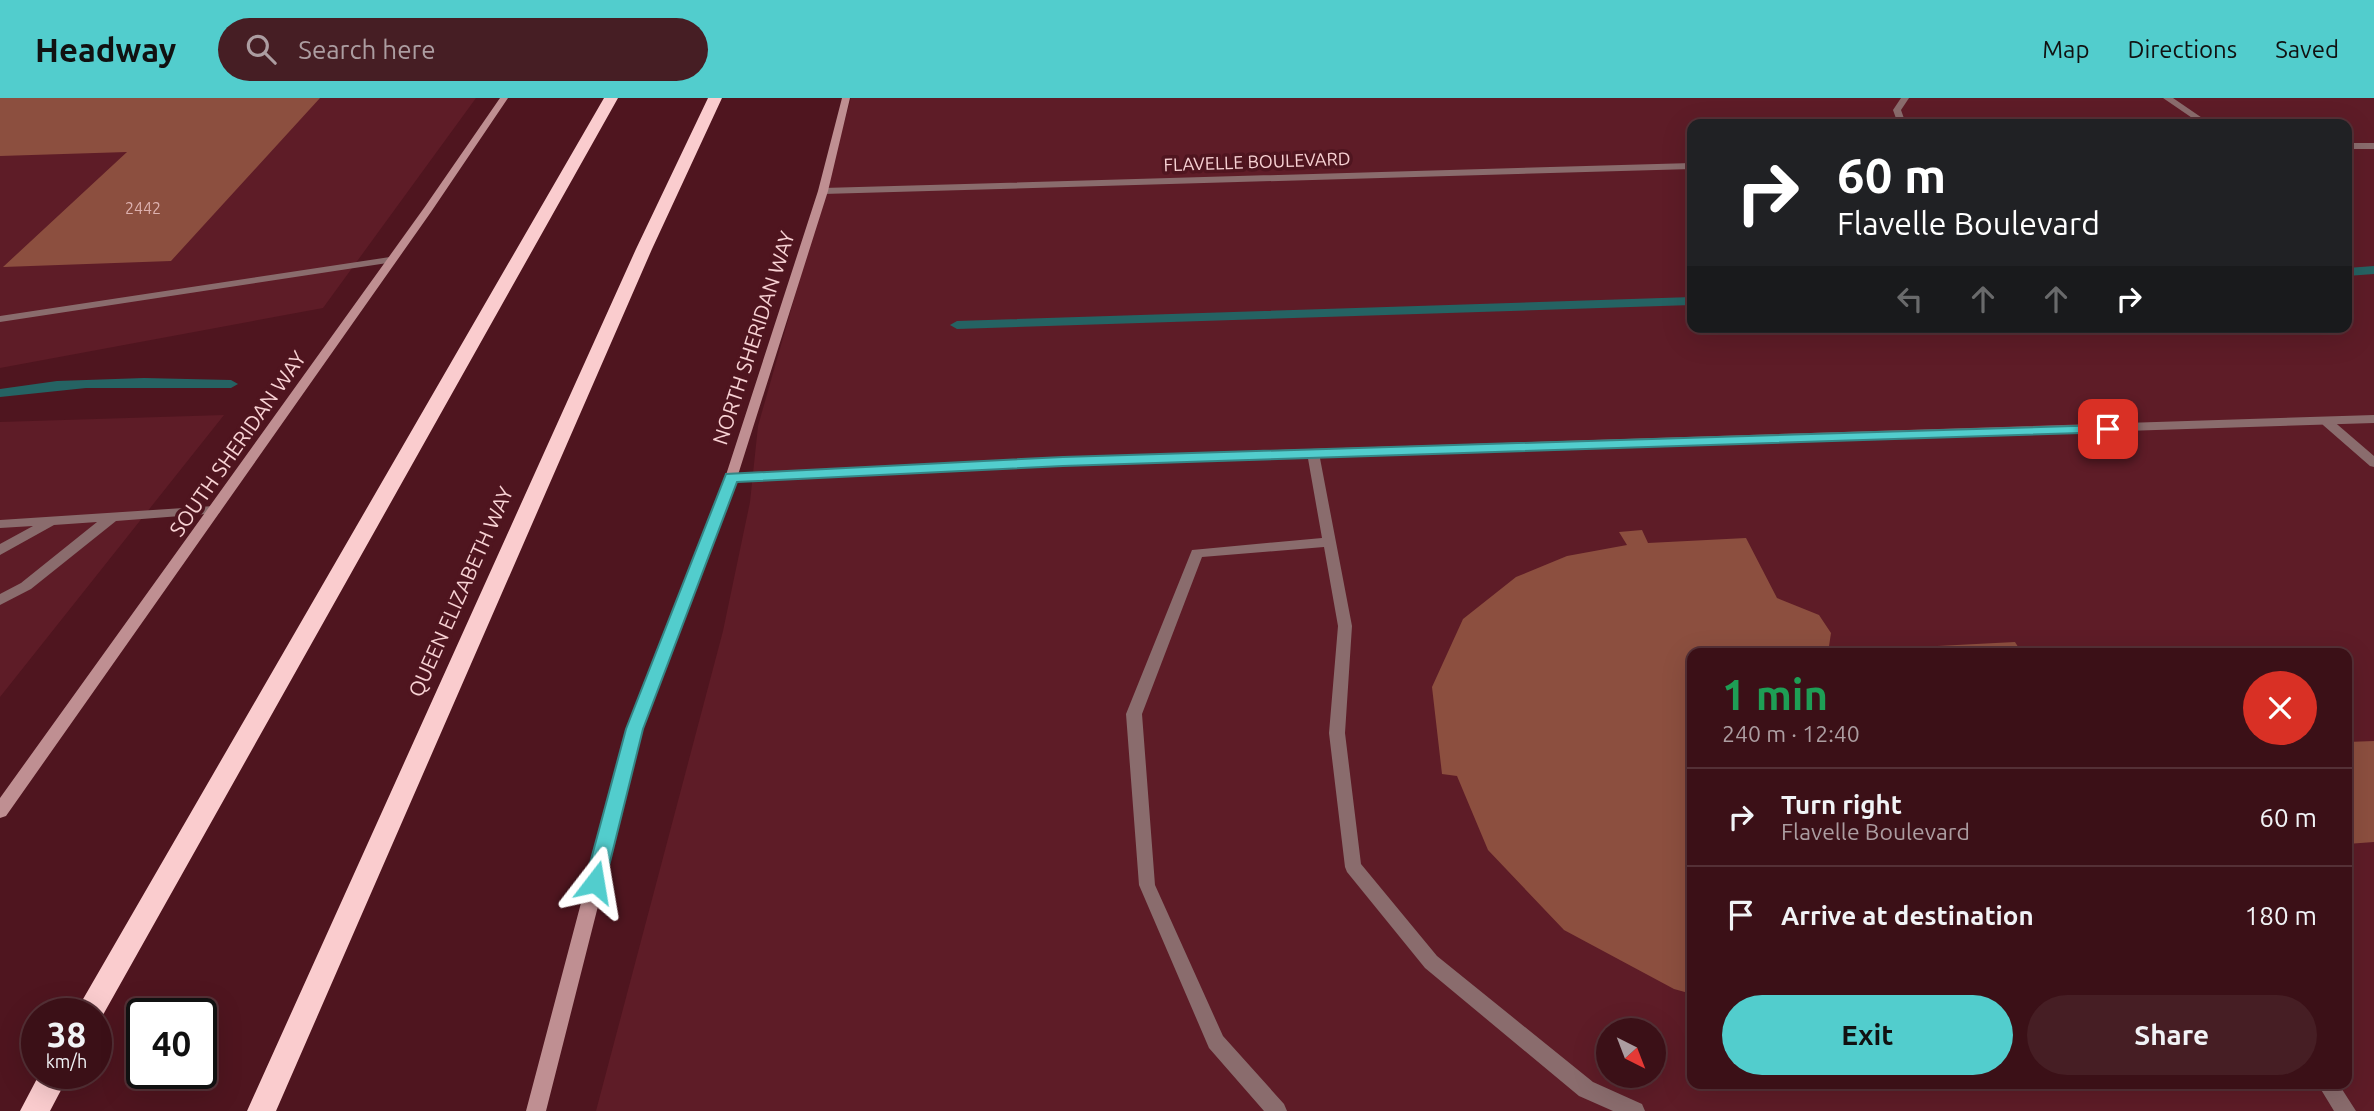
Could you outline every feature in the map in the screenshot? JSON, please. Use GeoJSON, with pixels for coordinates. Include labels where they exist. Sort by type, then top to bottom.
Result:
{"type":"FeatureCollection","features":[{"type":"Feature","properties":{"kind":"highway"},"geometry":{"type":"LineString","coordinates":[[98,998],[611,98]]}},
{"type":"Feature","properties":{"kind":"highway","name":"QUEEN ELIZABETH WAY"},"geometry":{"type":"LineString","coordinates":[[261,1111],[638,261],[715,98]]}},
{"type":"Feature","properties":{"kind":"highway"},"geometry":{"type":"LineString","coordinates":[[34,1111],[46,1089]]}},
{"type":"Feature","properties":{"kind":"street","name":"SOUTH SHERIDAN WAY"},"geometry":{"type":"LineString","coordinates":[[0,811],[505,98]]}},
{"type":"Feature","properties":{"kind":"street","name":"NORTH SHERIDAN WAY"},"geometry":{"type":"LineString","coordinates":[[536,1111],[635,729],[731,478],[823,191],[846,98]]}},
{"type":"Feature","properties":{"kind":"street"},"geometry":{"type":"LineString","coordinates":[[1900,119],[1897,110],[1905,98]]}},
{"type":"Feature","properties":{"kind":"street"},"geometry":{"type":"LineString","coordinates":[[2167,98],[2199,119]]}},
{"type":"Feature","properties":{"kind":"street"},"geometry":{"type":"LineString","coordinates":[[2352,146],[2374,146]]}},
{"type":"Feature","properties":{"kind":"street","name":"FLAVELLE BOULEVARD"},"geometry":{"type":"LineString","coordinates":[[823,191],[1687,166]]}},
{"type":"Feature","properties":{"kind":"street"},"geometry":{"type":"LineString","coordinates":[[0,319],[390,260]]}},
{"type":"Feature","properties":{"kind":"street"},"geometry":{"type":"LineString","coordinates":[[731,478],[1063,461],[2374,419]]}},
{"type":"Feature","properties":{"kind":"street"},"geometry":{"type":"LineString","coordinates":[[2327,422],[2374,463]]}},
{"type":"Feature","properties":{"kind":"street"},"geometry":{"type":"LineString","coordinates":[[1313,453],[1345,626],[1337,733],[1353,866],[1431,962],[1586,1089],[1635,1111]]}},
{"type":"Feature","properties":{"kind":"street"},"geometry":{"type":"LineString","coordinates":[[0,524],[214,510]]}},
{"type":"Feature","properties":{"kind":"street"},"geometry":{"type":"LineString","coordinates":[[0,600],[26,586],[112,517]]}},
{"type":"Feature","properties":{"kind":"street"},"geometry":{"type":"LineString","coordinates":[[0,550],[52,522]]}},
{"type":"Feature","properties":{"kind":"street"},"geometry":{"type":"LineString","coordinates":[[1277,1111],[1216,1042],[1147,885],[1134,714],[1197,553],[1329,542]]}},
{"type":"Feature","properties":{"kind":"street"},"geometry":{"type":"LineString","coordinates":[[2330,1089],[2346,1111]]}},
{"type":"Feature","properties":{"kind":"shaded area"},"geometry":{"type":"Polygon","coordinates":[[[0,98],[476,98],[323,308],[0,368],[0,98]]]}},
{"type":"Feature","properties":{"kind":"shaded area"},"geometry":{"type":"Polygon","coordinates":[[[851,98],[2374,98],[2374,1111],[596,1111],[723,631],[750,502],[758,426],[851,98]]]}},
{"type":"Feature","properties":{"kind":"shaded area"},"geometry":{"type":"Polygon","coordinates":[[[224,415],[0,697],[0,422],[224,415]]]}},
{"type":"Feature","properties":{"kind":"building"},"geometry":{"type":"Polygon","coordinates":[[[0,98],[320,98],[171,261],[3,267],[127,152],[0,156],[0,98]]]}},
{"type":"Feature","properties":{"kind":"building"},"geometry":{"type":"Polygon","coordinates":[[[1642,530],[1648,543],[1746,538],[1777,598],[1819,615],[1831,633],[1829,648],[1687,648],[1687,993],[1674,989],[1564,930],[1488,850],[1457,776],[1442,774],[1432,687],[1463,619],[1516,577],[1567,556],[1627,545],[1619,532],[1642,530]]]}},
{"type":"Feature","properties":{"kind":"building"},"geometry":{"type":"Polygon","coordinates":[[[2015,642],[2019,648],[1898,648],[2015,642]]]}},
{"type":"Feature","properties":{"kind":"building"},"geometry":{"type":"Polygon","coordinates":[[[2374,741],[2374,842],[2352,844],[2352,742],[2374,741]]]}},
{"type":"Feature","properties":{"kind":"waterway"},"geometry":{"type":"LineString","coordinates":[[2352,272],[2374,270]]}},
{"type":"Feature","properties":{"kind":"waterway"},"geometry":{"type":"LineString","coordinates":[[957,325],[1687,301]]}},
{"type":"Feature","properties":{"kind":"waterway"},"geometry":{"type":"LineString","coordinates":[[0,393],[86,383],[231,384]]}},
{"type":"Feature","properties":{"kind":"route"},"geometry":{"type":"LineString","coordinates":[[595,882],[635,729],[731,478],[1063,461],[2108,429]]}}]}
